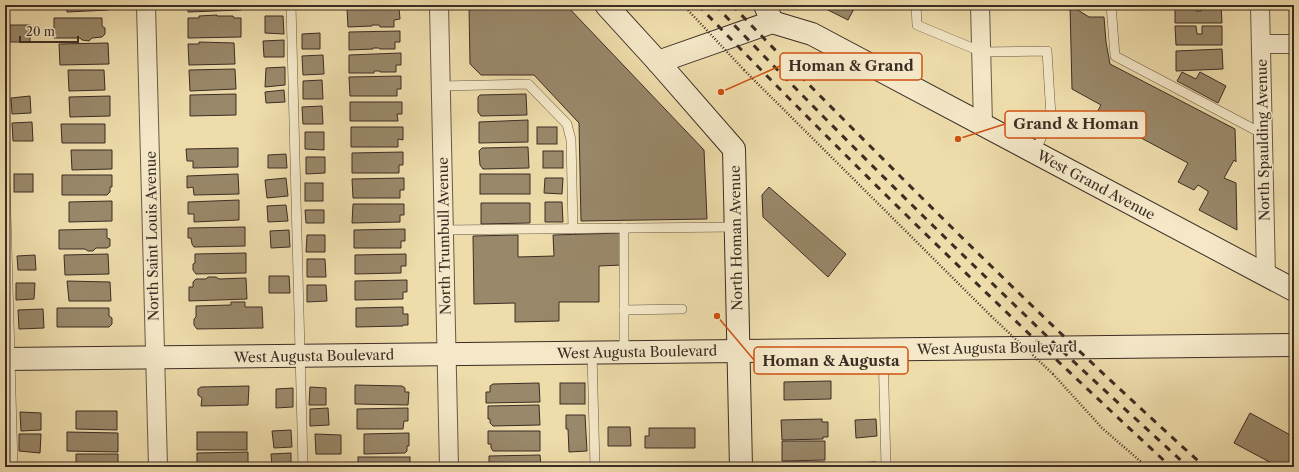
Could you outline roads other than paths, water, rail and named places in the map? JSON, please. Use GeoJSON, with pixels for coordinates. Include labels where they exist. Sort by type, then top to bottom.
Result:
{"type":"FeatureCollection","features":[{"type":"Feature","properties":{"kind":"street","name":"North Saint Louis Avenue"},"geometry":{"type":"LineString","coordinates":[[146,5],[158,467]]}},
{"type":"Feature","properties":{"kind":"street","name":"North Trumbull Avenue"},"geometry":{"type":"LineString","coordinates":[[439,5],[449,467]]}},
{"type":"Feature","properties":{"kind":"street"},"geometry":{"type":"LineString","coordinates":[[606,5],[658,62]]}},
{"type":"Feature","properties":{"kind":"street"},"geometry":{"type":"LineString","coordinates":[[980,5],[983,125]]}},
{"type":"Feature","properties":{"kind":"street","name":"North Spaulding Avenue"},"geometry":{"type":"LineString","coordinates":[[1260,5],[1266,276]]}},
{"type":"Feature","properties":{"kind":"street","name":"West Grand Avenue"},"geometry":{"type":"LineString","coordinates":[[658,62],[768,13],[812,34],[1294,290]]}},
{"type":"Feature","properties":{"kind":"street"},"geometry":{"type":"LineString","coordinates":[[1261,44],[1294,44]]}},
{"type":"Feature","properties":{"kind":"street","name":"North Homan Avenue"},"geometry":{"type":"LineString","coordinates":[[658,62],[734,149],[741,467]]}},
{"type":"Feature","properties":{"kind":"street","name":"West Augusta Boulevard"},"geometry":{"type":"LineString","coordinates":[[8,359],[1294,345]]}},
{"type":"Feature","properties":{"kind":"lane"},"geometry":{"type":"LineString","coordinates":[[291,5],[303,467]]}},
{"type":"Feature","properties":{"kind":"lane"},"geometry":{"type":"LineString","coordinates":[[916,5],[917,25],[982,52],[1047,51],[1051,116],[1035,152]]}},
{"type":"Feature","properties":{"kind":"lane"},"geometry":{"type":"LineString","coordinates":[[1111,5],[1115,56],[1263,134]]}},
{"type":"Feature","properties":{"kind":"lane"},"geometry":{"type":"LineString","coordinates":[[441,86],[528,84],[567,124],[571,140],[573,229]]}},
{"type":"Feature","properties":{"kind":"lane"},"geometry":{"type":"LineString","coordinates":[[5,176],[8,359],[13,467]]}},
{"type":"Feature","properties":{"kind":"lane"},"geometry":{"type":"LineString","coordinates":[[444,230],[736,227]]}},
{"type":"Feature","properties":{"kind":"lane"},"geometry":{"type":"LineString","coordinates":[[624,228],[624,352]]}},
{"type":"Feature","properties":{"kind":"lane"},"geometry":{"type":"LineString","coordinates":[[624,310],[682,309]]}},
{"type":"Feature","properties":{"kind":"lane"},"geometry":{"type":"LineString","coordinates":[[883,349],[886,467]]}},
{"type":"Feature","properties":{"kind":"lane"},"geometry":{"type":"LineString","coordinates":[[592,353],[595,467]]}},
{"type":"Feature","properties":{"kind":"railway"},"geometry":{"type":"LineString","coordinates":[[698,5],[872,182],[1050,354],[1171,467]]}},
{"type":"Feature","properties":{"kind":"railway"},"geometry":{"type":"LineString","coordinates":[[715,5],[946,239],[1065,354],[1188,467]]}},
{"type":"Feature","properties":{"kind":"railway"},"geometry":{"type":"LineString","coordinates":[[732,5],[792,68],[933,209],[1126,395],[1205,467]]}},
{"type":"Feature","properties":{"kind":"place","name":"Homan & Grand"},"geometry":{"type":"Point","coordinates":[721,92]}},
{"type":"Feature","properties":{"kind":"place","name":"Grand & Homan"},"geometry":{"type":"Point","coordinates":[958,139]}},
{"type":"Feature","properties":{"kind":"place","name":"Homan & Augusta"},"geometry":{"type":"Point","coordinates":[717,316]}}]}
